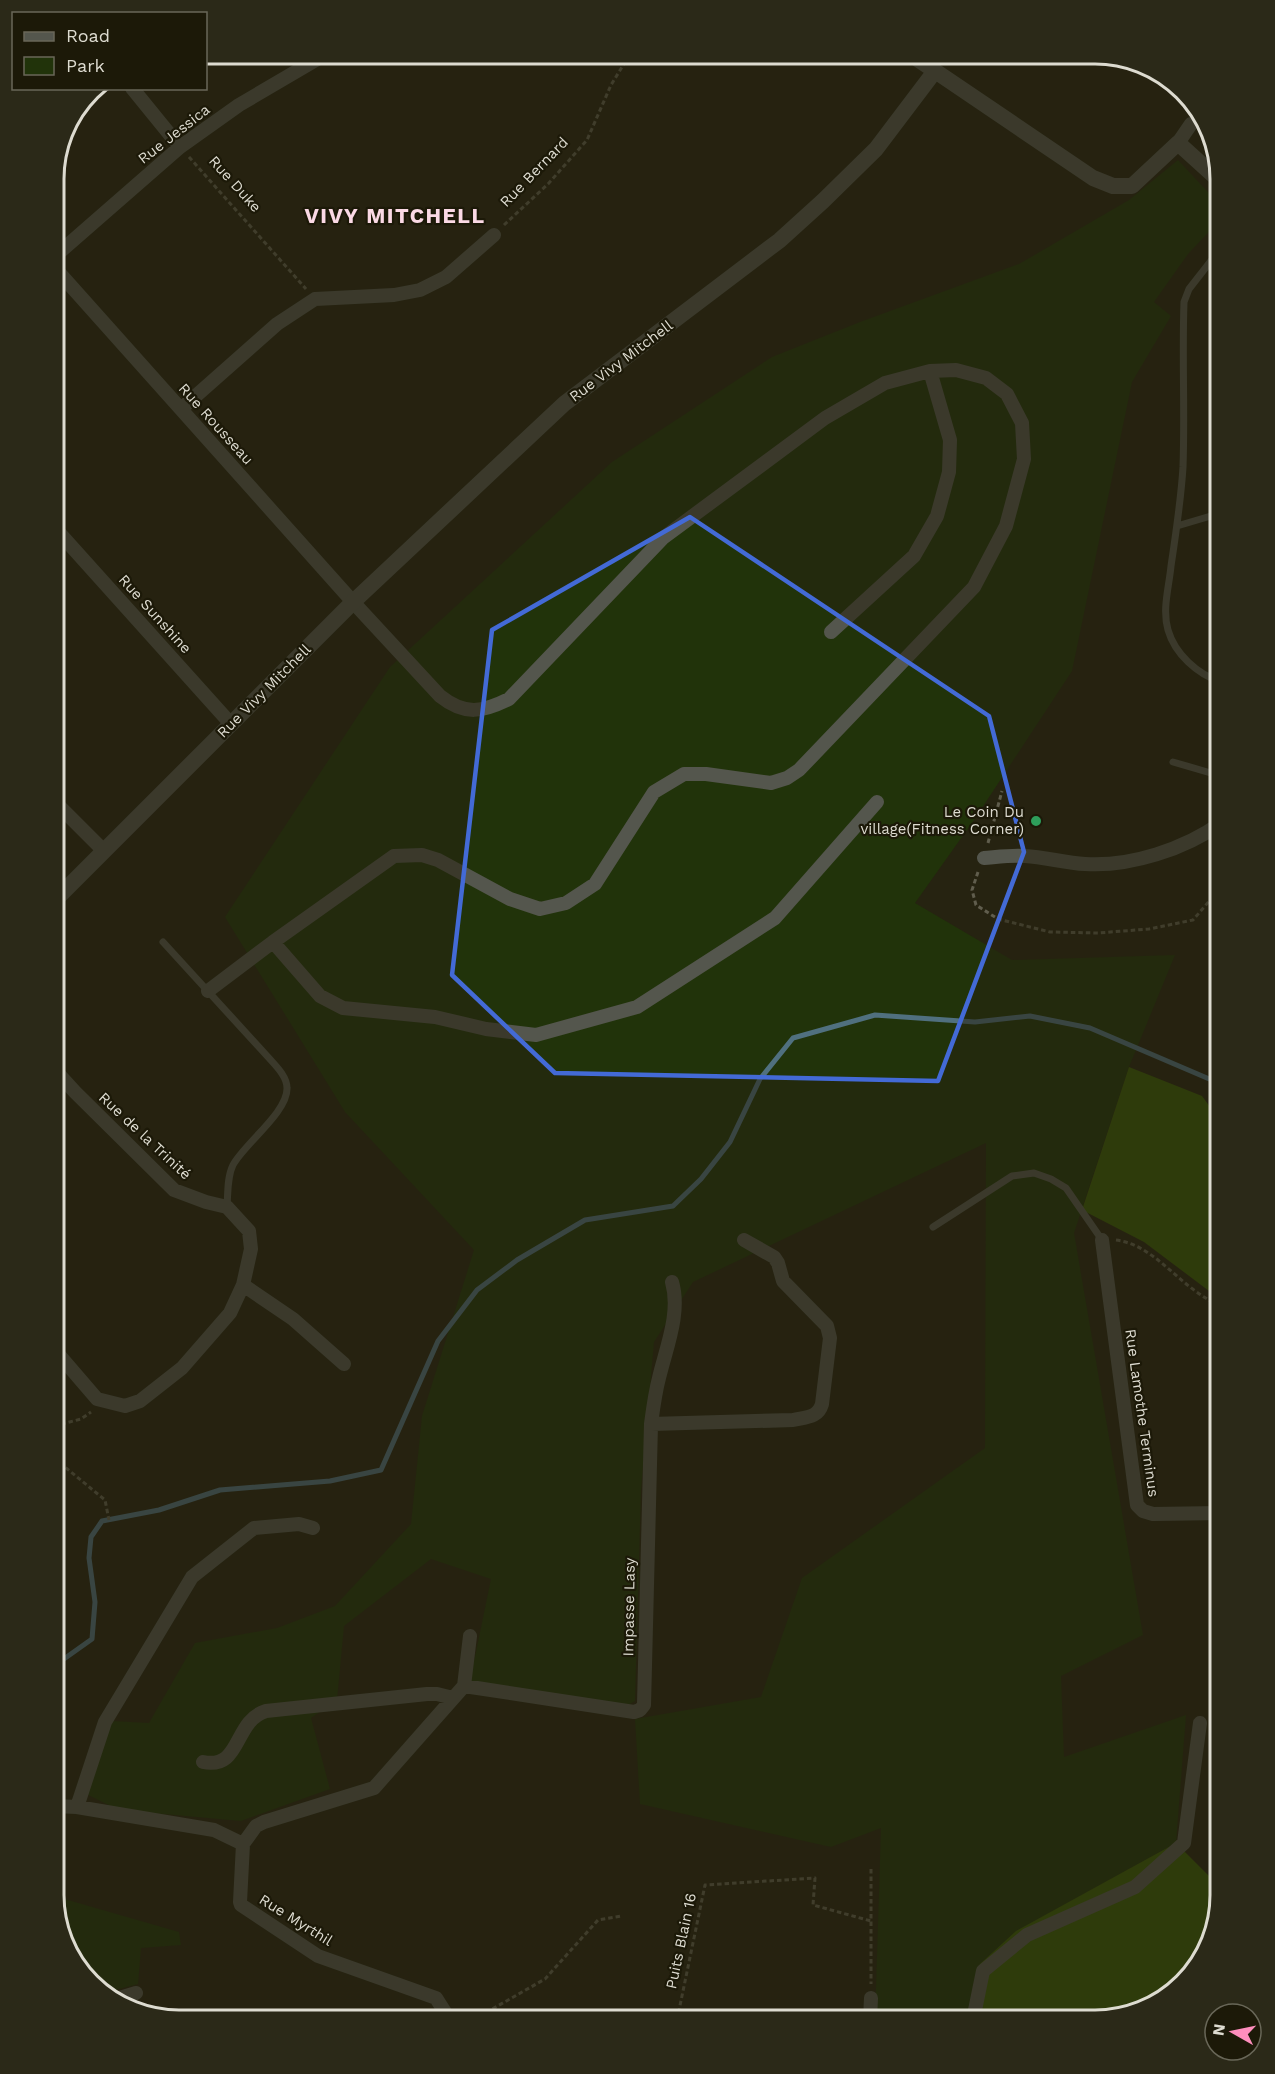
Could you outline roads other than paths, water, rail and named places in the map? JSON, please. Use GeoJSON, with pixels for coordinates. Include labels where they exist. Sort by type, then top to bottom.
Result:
{"type":"FeatureCollection","features":[{"type":"Feature","properties":{"kind":"street","name":"Rue Jessica"},"geometry":{"type":"LineString","coordinates":[[65,247],[180,147],[239,105],[307,65]]}},
{"type":"Feature","properties":{"kind":"street"},"geometry":{"type":"LineString","coordinates":[[926,65],[1093,178],[1113,186],[1132,186],[1178,143],[1194,120]]}},
{"type":"Feature","properties":{"kind":"street","name":"Rue Vivy Mitchell"},"geometry":{"type":"LineString","coordinates":[[65,890],[353,602],[565,403],[780,240],[823,201],[876,149],[935,71]]}},
{"type":"Feature","properties":{"kind":"street"},"geometry":{"type":"LineString","coordinates":[[134,90],[180,147]]}},
{"type":"Feature","properties":{"kind":"street"},"geometry":{"type":"LineString","coordinates":[[1178,143],[1210,172]]}},
{"type":"Feature","properties":{"kind":"street"},"geometry":{"type":"LineString","coordinates":[[181,409],[277,324],[315,299],[394,295],[420,290],[446,277],[494,235]]}},
{"type":"Feature","properties":{"kind":"street","name":"Rue Rousseau"},"geometry":{"type":"LineString","coordinates":[[65,279],[353,602],[449,703],[465,710],[488,710],[509,699],[663,538],[825,418],[885,383],[930,371],[956,370],[986,378],[1006,394],[1022,423],[1024,459],[1006,526],[974,587],[799,770],[771,783],[706,774],[684,774],[654,792],[595,884],[566,903],[540,909],[510,899],[438,860],[422,855],[394,856],[208,991]]}},
{"type":"Feature","properties":{"kind":"street"},"geometry":{"type":"LineString","coordinates":[[831,632],[914,556],[937,516],[949,472],[950,440],[930,371]]}},
{"type":"Feature","properties":{"kind":"street","name":"Rue Sunshine"},"geometry":{"type":"LineString","coordinates":[[65,539],[231,724]]}},
{"type":"Feature","properties":{"kind":"street"},"geometry":{"type":"LineString","coordinates":[[273,942],[320,996],[343,1008],[435,1017],[486,1029],[536,1035],[637,1007],[775,918],[877,802]]}},
{"type":"Feature","properties":{"kind":"street"},"geometry":{"type":"LineString","coordinates":[[65,812],[104,851]]}},
{"type":"Feature","properties":{"kind":"street"},"geometry":{"type":"LineString","coordinates":[[984,858],[1026,856],[1087,864],[1125,861],[1168,851],[1210,831]]}},
{"type":"Feature","properties":{"kind":"street","name":"Rue de la Trinité"},"geometry":{"type":"LineString","coordinates":[[64,1080],[174,1190],[227,1207]]}},
{"type":"Feature","properties":{"kind":"street"},"geometry":{"type":"LineString","coordinates":[[64,1361],[97,1399],[125,1406],[140,1401],[182,1368],[230,1313],[243,1285],[250,1249],[249,1231],[227,1207]]}},
{"type":"Feature","properties":{"kind":"street"},"geometry":{"type":"LineString","coordinates":[[672,1282],[676,1297],[667,1353],[659,1377],[651,1424],[793,1420],[814,1416],[820,1411],[822,1404],[830,1330],[817,1313],[783,1281],[774,1257],[744,1240]]}},
{"type":"Feature","properties":{"kind":"street","name":"Rue Lamothe Terminus"},"geometry":{"type":"LineString","coordinates":[[1102,1240],[1137,1505],[1143,1511],[1152,1514],[1210,1513]]}},
{"type":"Feature","properties":{"kind":"street"},"geometry":{"type":"LineString","coordinates":[[243,1285],[293,1319],[344,1364]]}},
{"type":"Feature","properties":{"kind":"street","name":"Impasse Lasy"},"geometry":{"type":"LineString","coordinates":[[464,1686],[634,1712],[640,1710],[644,1705],[651,1424]]}},
{"type":"Feature","properties":{"kind":"street"},"geometry":{"type":"LineString","coordinates":[[77,1806],[105,1722],[192,1577],[254,1528],[299,1524],[313,1528]]}},
{"type":"Feature","properties":{"kind":"street"},"geometry":{"type":"LineString","coordinates":[[64,1806],[77,1806],[214,1830],[243,1844],[256,1826],[264,1822],[374,1788],[464,1686],[470,1636]]}},
{"type":"Feature","properties":{"kind":"street"},"geometry":{"type":"LineString","coordinates":[[203,1762],[212,1764],[224,1761],[233,1750],[247,1722],[256,1714],[266,1711],[426,1694],[453,1698]]}},
{"type":"Feature","properties":{"kind":"street"},"geometry":{"type":"LineString","coordinates":[[975,2010],[983,1971],[1027,1935],[1135,1887],[1184,1844],[1200,1723]]}},
{"type":"Feature","properties":{"kind":"street","name":"Rue Myrthil"},"geometry":{"type":"LineString","coordinates":[[243,1844],[241,1905],[318,1956],[436,1998],[443,2009]]}},
{"type":"Feature","properties":{"kind":"street"},"geometry":{"type":"LineString","coordinates":[[125,1996],[136,1993]]}},
{"type":"Feature","properties":{"kind":"street"},"geometry":{"type":"LineString","coordinates":[[870,2010],[871,1998]]}},
{"type":"Feature","properties":{"kind":"lane"},"geometry":{"type":"LineString","coordinates":[[1210,262],[1189,289],[1184,302],[1183,467],[1165,613],[1168,631],[1179,652],[1194,667],[1210,678]]}},
{"type":"Feature","properties":{"kind":"lane"},"geometry":{"type":"LineString","coordinates":[[1177,526],[1210,516]]}},
{"type":"Feature","properties":{"kind":"lane"},"geometry":{"type":"LineString","coordinates":[[1173,762],[1210,773]]}},
{"type":"Feature","properties":{"kind":"lane"},"geometry":{"type":"LineString","coordinates":[[163,942],[282,1074],[287,1089],[282,1105],[234,1164],[229,1180],[227,1207]]}},
{"type":"Feature","properties":{"kind":"lane"},"geometry":{"type":"LineString","coordinates":[[933,1227],[1012,1176],[1034,1173],[1066,1188],[1102,1240]]}},
{"type":"Feature","properties":{"kind":"waterway"},"geometry":{"type":"LineString","coordinates":[[64,1659],[92,1639],[95,1602],[89,1558],[91,1537],[102,1521],[159,1510],[220,1490],[330,1481],[381,1470],[438,1341],[477,1290],[517,1260],[585,1220],[673,1206],[701,1179],[730,1142],[760,1079],[793,1038],[875,1015],[975,1022],[1030,1016],[1090,1028],[1210,1079]]}},
{"type":"Feature","properties":{"kind":"place","name":"Le Coin Du village(Fitness Corner)"},"geometry":{"type":"Point","coordinates":[1036,821]}},
{"type":"Feature","properties":{"kind":"district","name":"VIVY MITCHELL"},"geometry":{"type":"Point","coordinates":[395,215]}}]}
